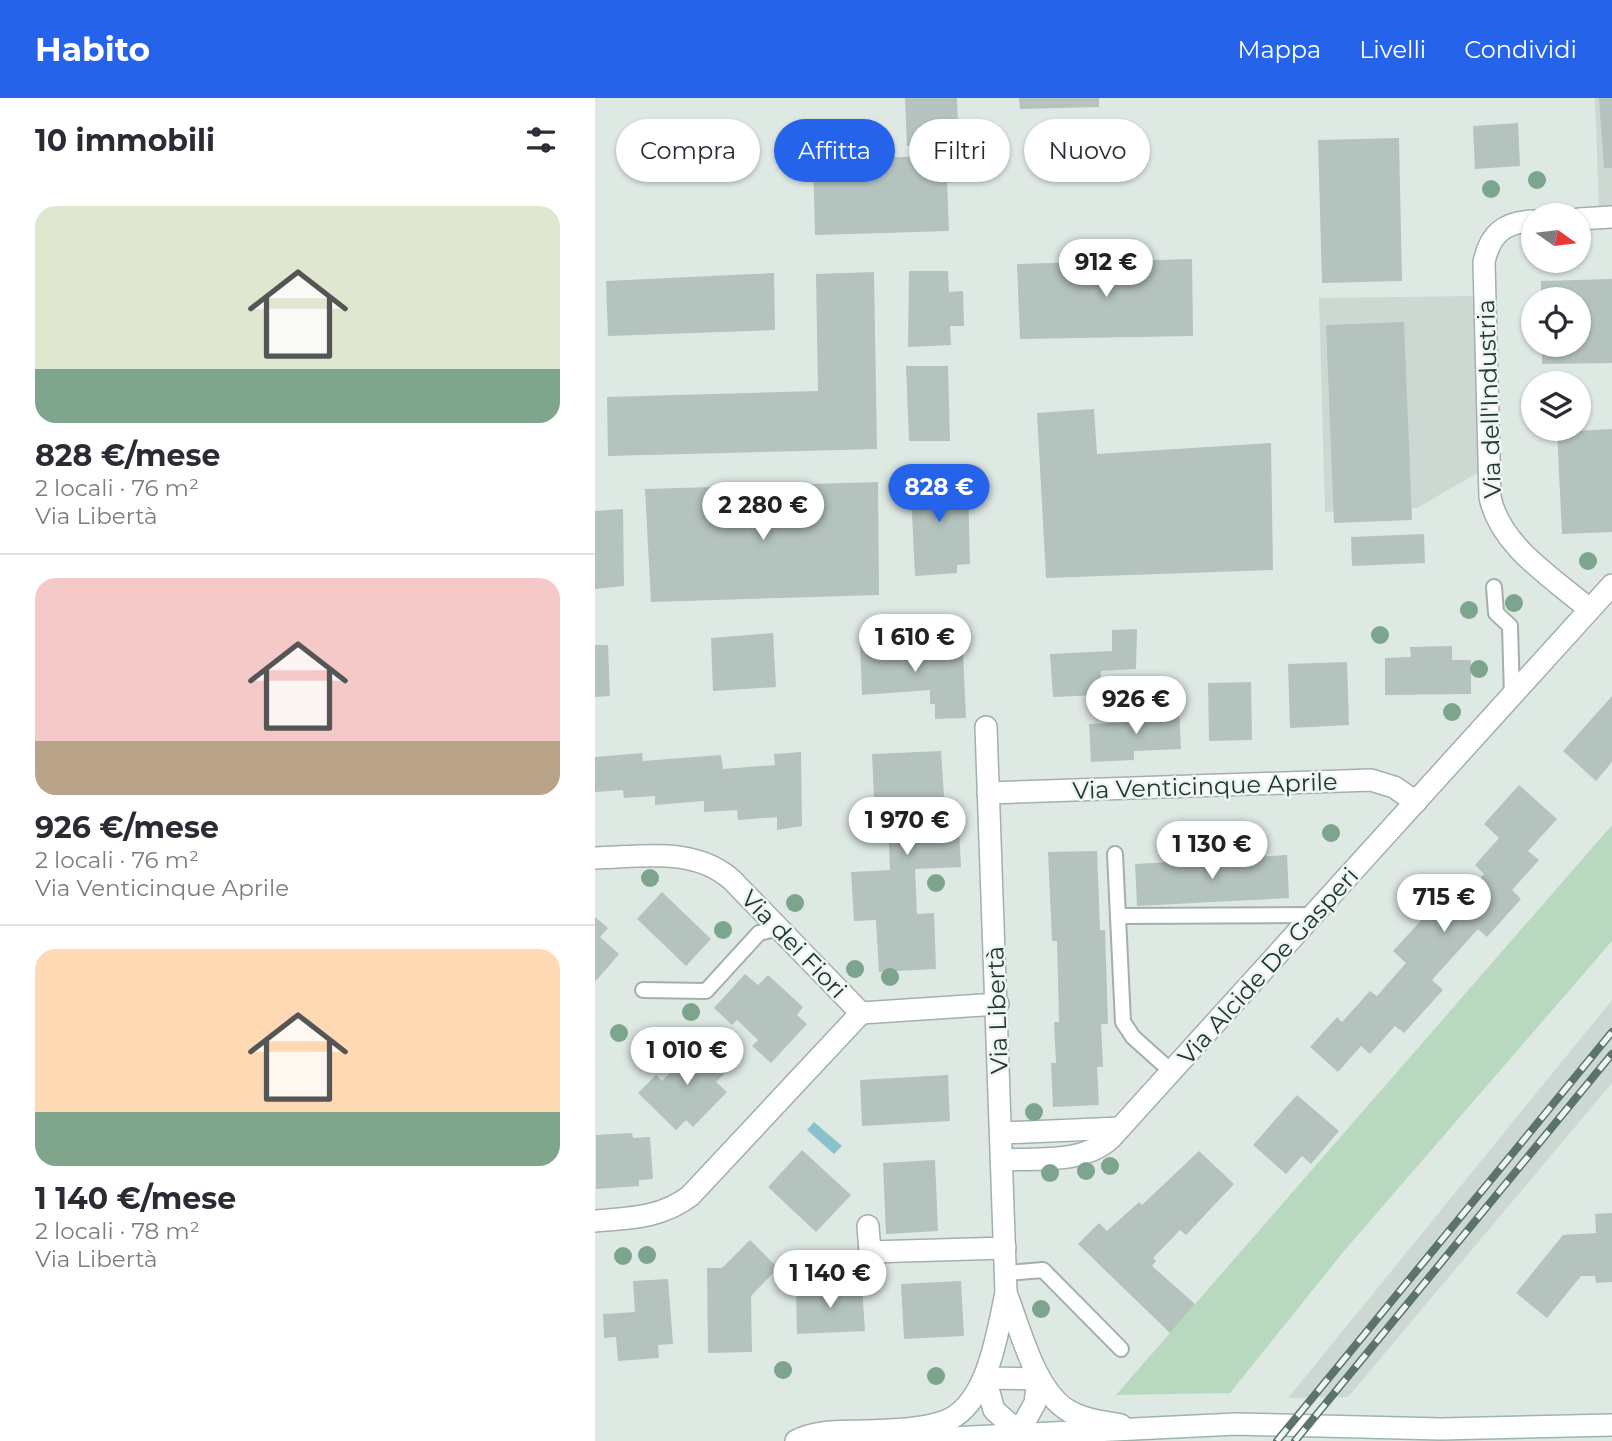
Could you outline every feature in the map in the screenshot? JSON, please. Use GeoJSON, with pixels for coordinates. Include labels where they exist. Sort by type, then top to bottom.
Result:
{"type":"FeatureCollection","features":[{"type":"Feature","properties":{"kind":"street"},"geometry":{"type":"LineString","coordinates":[[1591,218],[1612,217]]}},
{"type":"Feature","properties":{"kind":"street","name":"Via dell'Industria"},"geometry":{"type":"LineString","coordinates":[[1521,222],[1515,222],[1495,234],[1484,262],[1490,497],[1496,520],[1510,539],[1590,609]]}},
{"type":"Feature","properties":{"kind":"street","name":"Via Alcide De Gasperi"},"geometry":{"type":"LineString","coordinates":[[1003,1160],[1081,1155],[1100,1147],[1172,1072],[1612,585]]}},
{"type":"Feature","properties":{"kind":"street","name":"Via Libertà"},"geometry":{"type":"LineString","coordinates":[[796,1441],[809,1434],[894,1429],[945,1422],[968,1405],[985,1378],[1006,1283],[986,727]]}},
{"type":"Feature","properties":{"kind":"street","name":"Via Venticinque Aprile"},"geometry":{"type":"LineString","coordinates":[[988,793],[1371,780],[1394,787],[1416,802]]}},
{"type":"Feature","properties":{"kind":"street","name":"Via dei Fiori"},"geometry":{"type":"LineString","coordinates":[[595,858],[675,856],[706,863],[732,880],[861,1013],[998,1004]]}},
{"type":"Feature","properties":{"kind":"street"},"geometry":{"type":"LineString","coordinates":[[595,1220],[652,1215],[672,1208],[690,1195],[861,1013]]}},
{"type":"Feature","properties":{"kind":"street"},"geometry":{"type":"LineString","coordinates":[[1002,1133],[1120,1128]]}},
{"type":"Feature","properties":{"kind":"street"},"geometry":{"type":"LineString","coordinates":[[868,1226],[870,1252],[1005,1248]]}},
{"type":"Feature","properties":{"kind":"street","name":"Via Libertà"},"geometry":{"type":"LineString","coordinates":[[1006,1283],[1038,1379],[1067,1410],[1096,1421],[1150,1429]]}},
{"type":"Feature","properties":{"kind":"street"},"geometry":{"type":"LineString","coordinates":[[985,1378],[1038,1379],[1035,1403],[1021,1439],[994,1410],[985,1378]]}},
{"type":"Feature","properties":{"kind":"street"},"geometry":{"type":"LineString","coordinates":[[889,1441],[1021,1439],[1236,1424],[1429,1429],[1612,1425]]}},
{"type":"Feature","properties":{"kind":"lane"},"geometry":{"type":"LineString","coordinates":[[1495,587],[1496,613],[1510,626],[1511,695]]}},
{"type":"Feature","properties":{"kind":"lane"},"geometry":{"type":"LineString","coordinates":[[1115,854],[1123,1022],[1133,1037],[1172,1072]]}},
{"type":"Feature","properties":{"kind":"lane"},"geometry":{"type":"LineString","coordinates":[[1118,916],[1314,915]]}},
{"type":"Feature","properties":{"kind":"lane"},"geometry":{"type":"LineString","coordinates":[[643,990],[706,991],[759,933],[779,928]]}},
{"type":"Feature","properties":{"kind":"lane"},"geometry":{"type":"LineString","coordinates":[[1006,1283],[1043,1270],[1121,1349]]}},
{"type":"Feature","properties":{"kind":"shaded area"},"geometry":{"type":"Polygon","coordinates":[[[1595,98],[1612,98],[1612,209],[1599,210],[1595,98]]]}},
{"type":"Feature","properties":{"kind":"shaded area"},"geometry":{"type":"Polygon","coordinates":[[[1476,296],[1481,471],[1417,508],[1325,512],[1319,298],[1476,296]]]}},
{"type":"Feature","properties":{"kind":"shaded area"},"geometry":{"type":"Polygon","coordinates":[[[1612,1000],[1612,1083],[1348,1397],[1288,1398],[1612,1000]]]}},
{"type":"Feature","properties":{"kind":"green space"},"geometry":{"type":"Polygon","coordinates":[[[1612,825],[1612,941],[1344,1251],[1230,1393],[1116,1395],[1612,825]]]}},
{"type":"Feature","properties":{"kind":"water"},"geometry":{"type":"Polygon","coordinates":[[[814,1122],[842,1146],[834,1154],[807,1130],[814,1122]]]}},
{"type":"Feature","properties":{"kind":"building"},"geometry":{"type":"Polygon","coordinates":[[[905,98],[957,98],[958,119],[909,119],[907,146],[905,98]]]}},
{"type":"Feature","properties":{"kind":"building"},"geometry":{"type":"Polygon","coordinates":[[[1019,98],[1099,98],[1099,107],[1020,109],[1019,98]]]}},
{"type":"Feature","properties":{"kind":"building"},"geometry":{"type":"Polygon","coordinates":[[[1599,98],[1612,98],[1612,168],[1604,168],[1599,98]]]}},
{"type":"Feature","properties":{"kind":"building"},"geometry":{"type":"Polygon","coordinates":[[[1518,123],[1520,166],[1475,169],[1473,126],[1518,123]]]}},
{"type":"Feature","properties":{"kind":"building"},"geometry":{"type":"Polygon","coordinates":[[[1399,138],[1402,281],[1322,283],[1318,140],[1399,138]]]}},
{"type":"Feature","properties":{"kind":"building"},"geometry":{"type":"Polygon","coordinates":[[[895,157],[909,157],[909,182],[947,182],[949,231],[815,235],[814,182],[895,182],[895,157]]]}},
{"type":"Feature","properties":{"kind":"building"},"geometry":{"type":"Polygon","coordinates":[[[1192,259],[1193,336],[1020,339],[1017,264],[1192,259]]]}},
{"type":"Feature","properties":{"kind":"building"},"geometry":{"type":"Polygon","coordinates":[[[909,271],[948,271],[949,292],[963,291],[964,326],[950,326],[951,345],[908,347],[909,271]]]}},
{"type":"Feature","properties":{"kind":"building"},"geometry":{"type":"Polygon","coordinates":[[[874,272],[877,449],[608,456],[607,397],[818,391],[816,274],[874,272]]]}},
{"type":"Feature","properties":{"kind":"building"},"geometry":{"type":"Polygon","coordinates":[[[774,273],[775,330],[608,336],[606,281],[774,273]]]}},
{"type":"Feature","properties":{"kind":"building"},"geometry":{"type":"Polygon","coordinates":[[[1612,279],[1612,363],[1542,364],[1542,357],[1591,357],[1591,287],[1541,287],[1541,281],[1612,279]]]}},
{"type":"Feature","properties":{"kind":"building"},"geometry":{"type":"Polygon","coordinates":[[[1404,322],[1412,520],[1334,523],[1326,325],[1404,322]]]}},
{"type":"Feature","properties":{"kind":"building"},"geometry":{"type":"Polygon","coordinates":[[[906,366],[948,366],[950,441],[909,441],[906,366]]]}},
{"type":"Feature","properties":{"kind":"building"},"geometry":{"type":"Polygon","coordinates":[[[1094,409],[1097,454],[1271,443],[1273,570],[1046,578],[1037,413],[1094,409]]]}},
{"type":"Feature","properties":{"kind":"building"},"geometry":{"type":"Polygon","coordinates":[[[1612,429],[1612,532],[1562,534],[1557,441],[1591,441],[1591,430],[1612,429]]]}},
{"type":"Feature","properties":{"kind":"building"},"geometry":{"type":"Polygon","coordinates":[[[951,472],[951,489],[968,487],[970,564],[957,565],[957,573],[915,576],[910,473],[951,472]]]}},
{"type":"Feature","properties":{"kind":"building"},"geometry":{"type":"Polygon","coordinates":[[[878,482],[879,595],[651,602],[645,489],[878,482]]]}},
{"type":"Feature","properties":{"kind":"building"},"geometry":{"type":"Polygon","coordinates":[[[623,509],[624,586],[595,589],[595,511],[623,509]]]}},
{"type":"Feature","properties":{"kind":"building"},"geometry":{"type":"Polygon","coordinates":[[[1424,534],[1425,563],[1352,566],[1351,537],[1424,534]]]}},
{"type":"Feature","properties":{"kind":"building"},"geometry":{"type":"Polygon","coordinates":[[[1137,629],[1136,669],[1101,671],[1100,695],[1053,697],[1050,654],[1112,651],[1112,630],[1137,629]]]}},
{"type":"Feature","properties":{"kind":"building"},"geometry":{"type":"Polygon","coordinates":[[[773,633],[776,687],[713,691],[711,638],[773,633]]]}},
{"type":"Feature","properties":{"kind":"building"},"geometry":{"type":"Polygon","coordinates":[[[927,639],[928,654],[963,653],[966,718],[935,719],[935,704],[930,704],[930,690],[862,695],[860,644],[927,639]]]}},
{"type":"Feature","properties":{"kind":"building"},"geometry":{"type":"Polygon","coordinates":[[[595,645],[608,645],[610,696],[595,697],[595,645]]]}},
{"type":"Feature","properties":{"kind":"building"},"geometry":{"type":"Polygon","coordinates":[[[1452,646],[1452,660],[1471,660],[1471,694],[1385,695],[1385,658],[1411,657],[1410,647],[1452,646]]]}},
{"type":"Feature","properties":{"kind":"building"},"geometry":{"type":"Polygon","coordinates":[[[1347,662],[1349,725],[1290,728],[1288,664],[1347,662]]]}},
{"type":"Feature","properties":{"kind":"building"},"geometry":{"type":"Polygon","coordinates":[[[1251,682],[1252,740],[1209,741],[1208,683],[1251,682]]]}},
{"type":"Feature","properties":{"kind":"building"},"geometry":{"type":"Polygon","coordinates":[[[1612,696],[1612,762],[1596,781],[1563,751],[1612,696]]]}},
{"type":"Feature","properties":{"kind":"building"},"geometry":{"type":"Polygon","coordinates":[[[1179,707],[1181,749],[1134,751],[1134,760],[1091,762],[1089,724],[1152,721],[1151,708],[1179,707]]]}},
{"type":"Feature","properties":{"kind":"building"},"geometry":{"type":"Polygon","coordinates":[[[941,751],[945,811],[958,810],[961,867],[915,869],[917,914],[934,913],[936,969],[879,972],[876,920],[854,921],[851,872],[890,870],[888,817],[875,818],[872,754],[941,751]]]}},
{"type":"Feature","properties":{"kind":"building"},"geometry":{"type":"Polygon","coordinates":[[[801,752],[802,826],[777,830],[777,817],[738,820],[737,810],[704,812],[704,801],[655,805],[655,796],[624,798],[623,790],[595,792],[595,757],[642,753],[643,761],[721,755],[723,769],[775,765],[774,754],[801,752]]]}},
{"type":"Feature","properties":{"kind":"building"},"geometry":{"type":"Polygon","coordinates":[[[1519,785],[1557,819],[1528,851],[1539,860],[1512,890],[1521,899],[1487,937],[1478,929],[1432,980],[1443,990],[1404,1033],[1395,1026],[1370,1054],[1361,1046],[1338,1072],[1310,1047],[1337,1017],[1342,1022],[1370,991],[1377,996],[1406,963],[1393,951],[1450,889],[1462,899],[1484,874],[1475,865],[1499,838],[1484,824],[1519,785]]]}},
{"type":"Feature","properties":{"kind":"building"},"geometry":{"type":"Polygon","coordinates":[[[1097,851],[1100,930],[1105,930],[1108,1024],[1101,1024],[1103,1067],[1097,1067],[1099,1105],[1053,1107],[1051,1063],[1056,1063],[1054,1022],[1059,1022],[1057,941],[1052,941],[1048,852],[1097,851]]]}},
{"type":"Feature","properties":{"kind":"building"},"geometry":{"type":"Polygon","coordinates":[[[1287,855],[1289,898],[1137,906],[1135,864],[1287,855]]]}},
{"type":"Feature","properties":{"kind":"building"},"geometry":{"type":"Polygon","coordinates":[[[662,892],[711,939],[686,966],[637,919],[662,892]]]}},
{"type":"Feature","properties":{"kind":"building"},"geometry":{"type":"Polygon","coordinates":[[[595,917],[608,928],[600,937],[619,954],[595,982],[595,917]]]}},
{"type":"Feature","properties":{"kind":"building"},"geometry":{"type":"Polygon","coordinates":[[[745,974],[758,985],[768,975],[803,1007],[797,1015],[807,1024],[771,1063],[752,1046],[758,1040],[737,1020],[732,1025],[714,1008],[745,974]]]}},
{"type":"Feature","properties":{"kind":"building"},"geometry":{"type":"Polygon","coordinates":[[[694,1037],[728,1070],[716,1082],[727,1092],[693,1127],[686,1120],[676,1130],[638,1093],[656,1075],[662,1081],[682,1060],[677,1055],[694,1037]]]}},
{"type":"Feature","properties":{"kind":"building"},"geometry":{"type":"Polygon","coordinates":[[[948,1075],[950,1121],[862,1126],[860,1080],[948,1075]]]}},
{"type":"Feature","properties":{"kind":"building"},"geometry":{"type":"Polygon","coordinates":[[[1297,1095],[1339,1131],[1311,1164],[1302,1156],[1286,1174],[1253,1145],[1297,1095]]]}},
{"type":"Feature","properties":{"kind":"building"},"geometry":{"type":"Polygon","coordinates":[[[632,1133],[633,1138],[650,1137],[653,1179],[639,1180],[639,1186],[596,1189],[596,1135],[632,1133]]]}},
{"type":"Feature","properties":{"kind":"building"},"geometry":{"type":"Polygon","coordinates":[[[802,1150],[851,1195],[816,1232],[768,1187],[802,1150]]]}},
{"type":"Feature","properties":{"kind":"building"},"geometry":{"type":"Polygon","coordinates":[[[1199,1151],[1234,1184],[1186,1235],[1180,1230],[1153,1258],[1156,1261],[1152,1266],[1195,1304],[1170,1333],[1078,1244],[1099,1223],[1107,1231],[1139,1202],[1142,1205],[1199,1151]]]}},
{"type":"Feature","properties":{"kind":"building"},"geometry":{"type":"Polygon","coordinates":[[[935,1160],[938,1231],[886,1234],[883,1163],[935,1160]]]}},
{"type":"Feature","properties":{"kind":"building"},"geometry":{"type":"Polygon","coordinates":[[[1612,1213],[1612,1282],[1596,1283],[1595,1276],[1581,1276],[1547,1318],[1516,1293],[1563,1235],[1596,1233],[1595,1214],[1612,1213]]]}},
{"type":"Feature","properties":{"kind":"building"},"geometry":{"type":"Polygon","coordinates":[[[750,1240],[778,1268],[751,1296],[752,1352],[708,1353],[707,1268],[722,1268],[750,1240]]]}},
{"type":"Feature","properties":{"kind":"building"},"geometry":{"type":"Polygon","coordinates":[[[668,1279],[673,1344],[658,1345],[659,1358],[618,1361],[616,1337],[604,1338],[603,1314],[635,1312],[633,1281],[668,1279]]]}},
{"type":"Feature","properties":{"kind":"building"},"geometry":{"type":"Polygon","coordinates":[[[961,1281],[964,1336],[904,1339],[901,1284],[961,1281]]]}},
{"type":"Feature","properties":{"kind":"building"},"geometry":{"type":"Polygon","coordinates":[[[862,1286],[865,1331],[797,1334],[796,1289],[862,1286]]]}},
{"type":"Feature","properties":{"kind":"railway"},"geometry":{"type":"LineString","coordinates":[[1277,1441],[1612,1032]]}},
{"type":"Feature","properties":{"kind":"railway"},"geometry":{"type":"LineString","coordinates":[[1295,1441],[1612,1054]]}}]}
